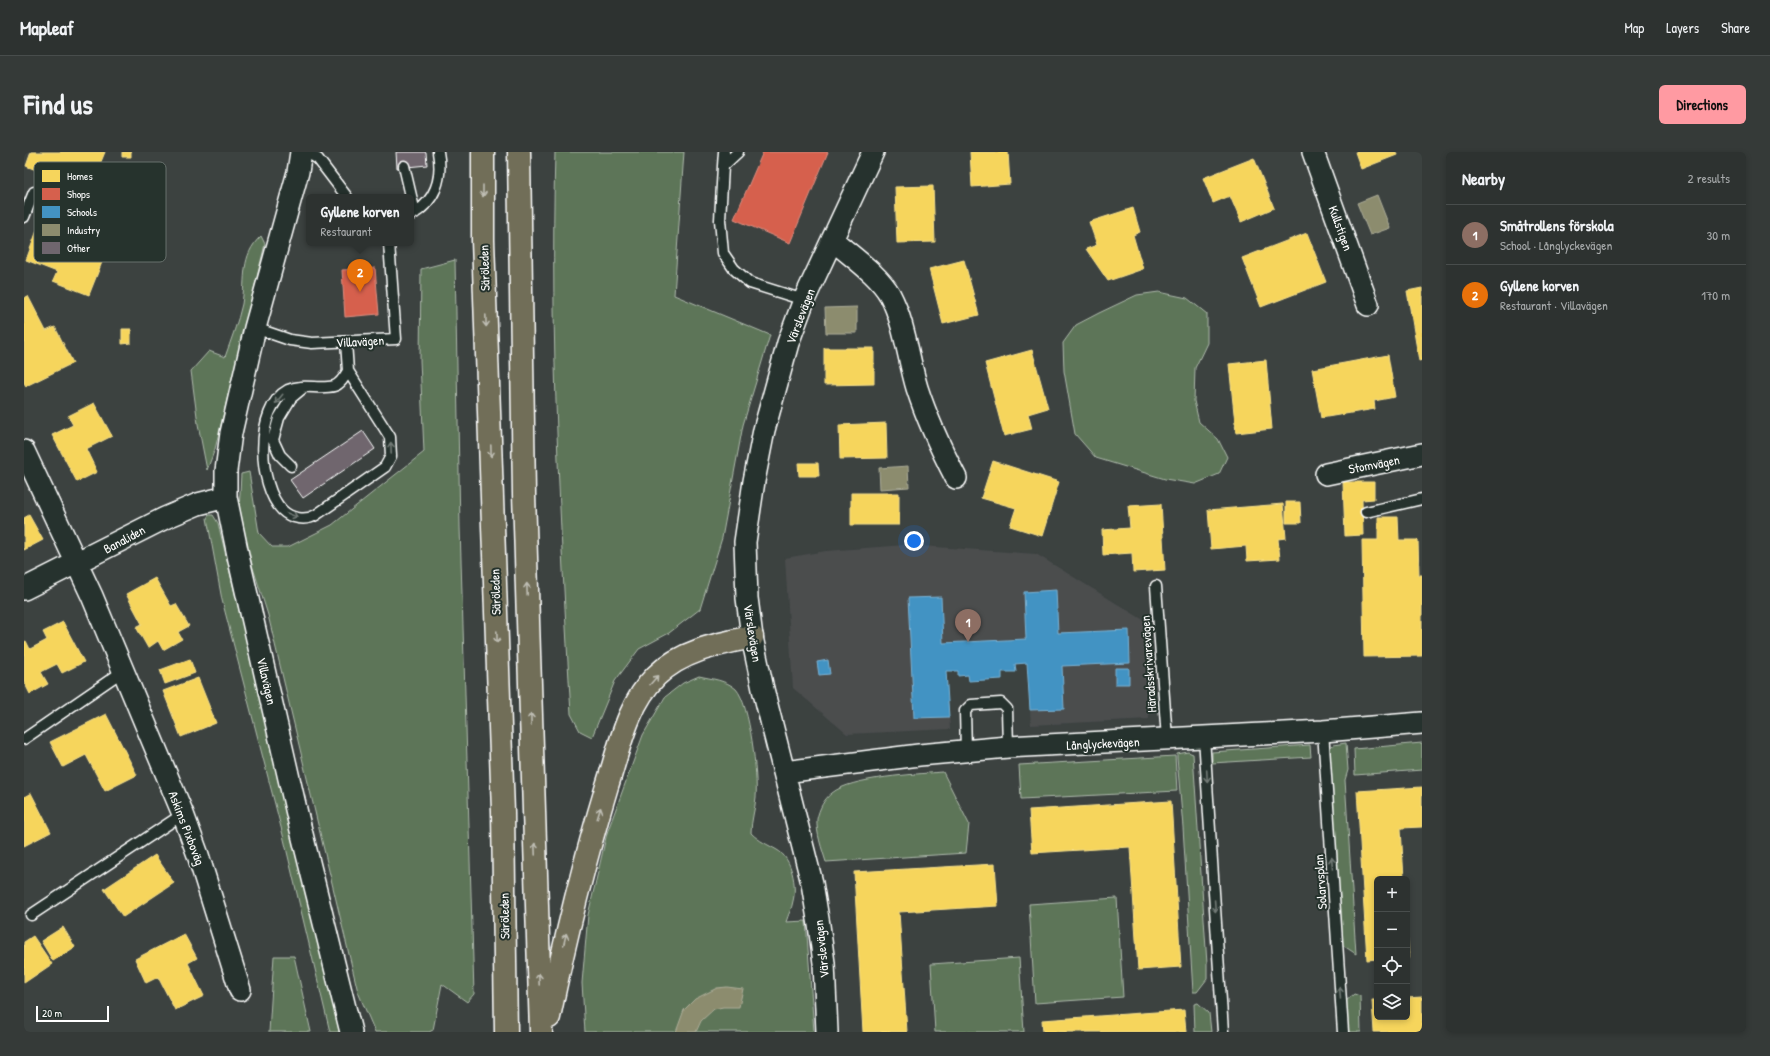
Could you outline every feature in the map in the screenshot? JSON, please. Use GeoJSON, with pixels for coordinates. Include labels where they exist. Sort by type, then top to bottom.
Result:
{"type":"FeatureCollection","features":[{"type":"Feature","properties":{"kind":"main road","name":"Säröleden"},"geometry":{"type":"LineString","coordinates":[[484,152],[484,240],[503,812],[506,1032]]}},
{"type":"Feature","properties":{"kind":"main road"},"geometry":{"type":"LineString","coordinates":[[518,152],[524,494],[541,1032]]}},
{"type":"Feature","properties":{"kind":"main road"},"geometry":{"type":"LineString","coordinates":[[546,1032],[565,940],[590,841],[625,728],[639,697],[655,677],[671,663],[695,652],[752,637]]}},
{"type":"Feature","properties":{"kind":"street","name":"Villavägen"},"geometry":{"type":"LineString","coordinates":[[301,152],[298,172],[254,328],[231,433],[226,471],[226,497],[298,818],[351,1032]]}},
{"type":"Feature","properties":{"kind":"street","name":"Värslevägen"},"geometry":{"type":"LineString","coordinates":[[824,1032],[824,963],[819,925],[812,883],[763,689],[752,637],[747,598],[745,542],[754,481],[764,430],[788,343],[804,300],[873,152]]}},
{"type":"Feature","properties":{"kind":"street","name":"Kullstigen"},"geometry":{"type":"LineString","coordinates":[[1313,152],[1368,305]]}},
{"type":"Feature","properties":{"kind":"street"},"geometry":{"type":"LineString","coordinates":[[833,240],[877,279],[889,294],[898,312],[917,388],[941,448],[956,478]]}},
{"type":"Feature","properties":{"kind":"street","name":"Askims Pixboväg"},"geometry":{"type":"LineString","coordinates":[[24,451],[77,564],[183,814],[198,855],[240,990]]}},
{"type":"Feature","properties":{"kind":"street","name":"Stomvägen"},"geometry":{"type":"LineString","coordinates":[[1326,474],[1422,454]]}},
{"type":"Feature","properties":{"kind":"street","name":"Banaliden"},"geometry":{"type":"LineString","coordinates":[[24,589],[77,564],[165,518],[198,504],[226,497]]}},
{"type":"Feature","properties":{"kind":"street","name":"Långlyckevägen"},"geometry":{"type":"LineString","coordinates":[[784,772],[816,766],[1008,747],[1323,731],[1422,724]]}},
{"type":"Feature","properties":{"kind":"lane"},"geometry":{"type":"LineString","coordinates":[[307,152],[318,159],[345,194]]}},
{"type":"Feature","properties":{"kind":"lane"},"geometry":{"type":"LineString","coordinates":[[414,214],[422,210],[434,196],[437,180],[438,152]]}},
{"type":"Feature","properties":{"kind":"lane"},"geometry":{"type":"LineString","coordinates":[[724,152],[720,220],[723,254],[734,269],[750,283],[804,300]]}},
{"type":"Feature","properties":{"kind":"lane"},"geometry":{"type":"LineString","coordinates":[[723,166],[738,152]]}},
{"type":"Feature","properties":{"kind":"lane"},"geometry":{"type":"LineString","coordinates":[[404,166],[409,194]]}},
{"type":"Feature","properties":{"kind":"lane"},"geometry":{"type":"LineString","coordinates":[[24,217],[34,192]]}},
{"type":"Feature","properties":{"kind":"lane","name":"Villavägen"},"geometry":{"type":"LineString","coordinates":[[254,328],[290,340],[312,343],[396,339],[389,246]]}},
{"type":"Feature","properties":{"kind":"lane"},"geometry":{"type":"LineString","coordinates":[[346,342],[348,371],[390,438],[391,456],[385,467],[316,515],[303,519],[283,511],[272,497],[263,453],[270,411],[280,396],[290,390],[304,386],[334,386],[342,381],[348,371]]}},
{"type":"Feature","properties":{"kind":"lane"},"geometry":{"type":"LineString","coordinates":[[291,466],[280,454],[273,440],[279,418],[291,398],[304,386]]}},
{"type":"Feature","properties":{"kind":"lane"},"geometry":{"type":"LineString","coordinates":[[1366,512],[1422,499]]}},
{"type":"Feature","properties":{"kind":"lane","name":"Häradsskrivarevägen"},"geometry":{"type":"LineString","coordinates":[[1156,586],[1167,739]]}},
{"type":"Feature","properties":{"kind":"lane"},"geometry":{"type":"LineString","coordinates":[[24,738],[123,671]]}},
{"type":"Feature","properties":{"kind":"lane"},"geometry":{"type":"LineString","coordinates":[[966,751],[965,711],[971,705],[1001,703],[1007,710],[1008,747]]}},
{"type":"Feature","properties":{"kind":"lane","name":"Solarvsplan"},"geometry":{"type":"LineString","coordinates":[[1323,731],[1343,1032]]}},
{"type":"Feature","properties":{"kind":"lane"},"geometry":{"type":"LineString","coordinates":[[1204,737],[1223,1032]]}},
{"type":"Feature","properties":{"kind":"lane"},"geometry":{"type":"LineString","coordinates":[[31,915],[183,814]]}},
{"type":"Feature","properties":{"kind":"shaded area"},"geometry":{"type":"Polygon","coordinates":[[[905,545],[1036,554],[1145,621],[1149,719],[1031,725],[1027,663],[1016,664],[1016,672],[1002,672],[1002,679],[969,681],[968,676],[958,676],[958,671],[946,671],[950,729],[847,734],[793,688],[785,558],[826,551],[905,545]]]}},
{"type":"Feature","properties":{"kind":"green space"},"geometry":{"type":"Polygon","coordinates":[[[555,152],[684,152],[674,295],[770,335],[743,425],[722,538],[700,609],[669,633],[639,649],[615,681],[592,737],[580,731],[571,714],[563,574],[555,363],[555,152]]]}},
{"type":"Feature","properties":{"kind":"green space"},"geometry":{"type":"Polygon","coordinates":[[[261,236],[265,244],[215,449],[207,470],[198,424],[191,371],[209,351],[225,357],[242,304],[247,259],[254,244],[261,236]]]}},
{"type":"Feature","properties":{"kind":"green space"},"geometry":{"type":"Polygon","coordinates":[[[455,260],[460,527],[474,994],[467,1002],[442,984],[433,1030],[429,1032],[375,1032],[358,992],[268,615],[247,549],[239,511],[241,474],[249,472],[259,533],[272,547],[288,547],[332,525],[424,452],[420,360],[421,269],[455,260]]]}},
{"type":"Feature","properties":{"kind":"green space"},"geometry":{"type":"Polygon","coordinates":[[[1159,292],[1187,298],[1207,314],[1207,343],[1195,368],[1194,401],[1199,422],[1218,439],[1227,457],[1219,474],[1195,484],[1165,479],[1096,458],[1075,434],[1064,371],[1063,343],[1076,325],[1137,295],[1159,292]]]}},
{"type":"Feature","properties":{"kind":"green space"},"geometry":{"type":"Polygon","coordinates":[[[209,515],[213,515],[218,523],[341,1032],[330,1032],[283,835],[222,600],[207,518],[209,515]]]}},
{"type":"Feature","properties":{"kind":"green space"},"geometry":{"type":"Polygon","coordinates":[[[699,676],[719,680],[732,686],[741,697],[745,709],[752,741],[756,773],[756,797],[751,833],[782,854],[790,866],[794,880],[794,895],[792,906],[786,922],[806,921],[814,1032],[585,1032],[582,983],[588,915],[607,833],[643,735],[665,697],[683,683],[699,676]]]}},
{"type":"Feature","properties":{"kind":"green space"},"geometry":{"type":"Polygon","coordinates":[[[1346,743],[1348,770],[1345,780],[1356,954],[1341,944],[1328,750],[1333,745],[1346,743]]]}},
{"type":"Feature","properties":{"kind":"green space"},"geometry":{"type":"Polygon","coordinates":[[[1422,743],[1422,770],[1355,775],[1354,749],[1422,743]]]}},
{"type":"Feature","properties":{"kind":"green space"},"geometry":{"type":"Polygon","coordinates":[[[1310,745],[1311,757],[1212,763],[1212,752],[1310,745]]]}},
{"type":"Feature","properties":{"kind":"green space"},"geometry":{"type":"Polygon","coordinates":[[[1188,752],[1193,754],[1207,964],[1207,979],[1197,992],[1193,992],[1183,827],[1177,758],[1177,754],[1188,752]]]}},
{"type":"Feature","properties":{"kind":"green space"},"geometry":{"type":"Polygon","coordinates":[[[1175,756],[1177,791],[1021,799],[1019,765],[1175,756]]]}},
{"type":"Feature","properties":{"kind":"green space"},"geometry":{"type":"Polygon","coordinates":[[[943,772],[969,824],[966,853],[826,862],[818,835],[817,819],[822,804],[832,793],[854,783],[869,780],[902,775],[943,772]]]}},
{"type":"Feature","properties":{"kind":"green space"},"geometry":{"type":"Polygon","coordinates":[[[1117,898],[1123,997],[1035,1003],[1029,904],[1117,898]]]}},
{"type":"Feature","properties":{"kind":"green space"},"geometry":{"type":"Polygon","coordinates":[[[274,956],[294,956],[311,1032],[269,1032],[274,956]]]}},
{"type":"Feature","properties":{"kind":"green space"},"geometry":{"type":"Polygon","coordinates":[[[1019,958],[1024,1032],[935,1032],[931,964],[1019,958]]]}},
{"type":"Feature","properties":{"kind":"green space"},"geometry":{"type":"Polygon","coordinates":[[[1354,994],[1360,996],[1361,1032],[1346,1032],[1345,1002],[1354,994]]]}},
{"type":"Feature","properties":{"kind":"green space"},"geometry":{"type":"Polygon","coordinates":[[[1198,1003],[1209,1013],[1211,1032],[1195,1032],[1194,1004],[1198,1003]]]}},
{"type":"Feature","properties":{"kind":"building: Homes"},"geometry":{"type":"Polygon","coordinates":[[[31,152],[105,152],[101,162],[34,162],[34,169],[26,166],[31,152]]]}},
{"type":"Feature","properties":{"kind":"building: Homes"},"geometry":{"type":"Polygon","coordinates":[[[122,152],[131,152],[131,157],[122,157],[122,152]]]}},
{"type":"Feature","properties":{"kind":"building: Homes"},"geometry":{"type":"Polygon","coordinates":[[[970,152],[1008,152],[1010,184],[972,187],[970,152]]]}},
{"type":"Feature","properties":{"kind":"building: Homes"},"geometry":{"type":"Polygon","coordinates":[[[1355,152],[1396,152],[1397,155],[1361,169],[1355,152]]]}},
{"type":"Feature","properties":{"kind":"building: Homes"},"geometry":{"type":"Polygon","coordinates":[[[1254,158],[1274,208],[1241,222],[1230,196],[1213,203],[1203,178],[1254,158]]]}},
{"type":"Feature","properties":{"kind":"building: Homes"},"geometry":{"type":"Polygon","coordinates":[[[933,186],[935,242],[897,243],[895,187],[933,186]]]}},
{"type":"Feature","properties":{"kind":"building: Homes"},"geometry":{"type":"Polygon","coordinates":[[[1133,208],[1140,232],[1133,235],[1143,269],[1108,281],[1086,249],[1097,245],[1089,222],[1133,208]]]}},
{"type":"Feature","properties":{"kind":"building: Homes"},"geometry":{"type":"Polygon","coordinates":[[[1307,233],[1326,282],[1261,307],[1242,258],[1307,233]]]}},
{"type":"Feature","properties":{"kind":"building: Homes"},"geometry":{"type":"Polygon","coordinates":[[[34,238],[34,262],[102,262],[89,295],[53,281],[57,272],[26,260],[34,238]]]}},
{"type":"Feature","properties":{"kind":"building: Homes"},"geometry":{"type":"Polygon","coordinates":[[[964,260],[979,315],[943,324],[929,269],[964,260]]]}},
{"type":"Feature","properties":{"kind":"building: Homes"},"geometry":{"type":"Polygon","coordinates":[[[1422,288],[1422,360],[1419,361],[1407,291],[1422,288]]]}},
{"type":"Feature","properties":{"kind":"building: Homes"},"geometry":{"type":"Polygon","coordinates":[[[28,296],[46,331],[55,327],[73,363],[26,386],[24,383],[24,298],[28,296]]]}},
{"type":"Feature","properties":{"kind":"building: Homes"},"geometry":{"type":"Polygon","coordinates":[[[122,329],[131,329],[131,343],[122,344],[122,329]]]}},
{"type":"Feature","properties":{"kind":"building: Homes"},"geometry":{"type":"Polygon","coordinates":[[[824,348],[874,348],[874,384],[824,385],[824,348]]]}},
{"type":"Feature","properties":{"kind":"building: Homes"},"geometry":{"type":"Polygon","coordinates":[[[1032,350],[1048,408],[1028,414],[1032,429],[1004,436],[985,363],[1032,350]]]}},
{"type":"Feature","properties":{"kind":"building: Homes"},"geometry":{"type":"Polygon","coordinates":[[[1388,355],[1395,397],[1374,401],[1375,409],[1321,418],[1312,369],[1388,355]]]}},
{"type":"Feature","properties":{"kind":"building: Homes"},"geometry":{"type":"Polygon","coordinates":[[[1266,360],[1272,429],[1236,433],[1229,364],[1266,360]]]}},
{"type":"Feature","properties":{"kind":"building: Homes"},"geometry":{"type":"Polygon","coordinates":[[[94,403],[112,436],[86,449],[97,472],[77,482],[52,435],[73,425],[68,416],[94,403]]]}},
{"type":"Feature","properties":{"kind":"building: Homes"},"geometry":{"type":"Polygon","coordinates":[[[886,423],[887,458],[840,459],[839,425],[886,423]]]}},
{"type":"Feature","properties":{"kind":"building: Homes"},"geometry":{"type":"Polygon","coordinates":[[[993,461],[1059,482],[1042,536],[1010,526],[1016,508],[981,498],[993,461]]]}},
{"type":"Feature","properties":{"kind":"building: Homes"},"geometry":{"type":"Polygon","coordinates":[[[798,463],[818,463],[819,476],[799,476],[798,463]]]}},
{"type":"Feature","properties":{"kind":"building: Homes"},"geometry":{"type":"Polygon","coordinates":[[[1343,482],[1374,482],[1374,499],[1362,500],[1363,535],[1345,536],[1343,482]]]}},
{"type":"Feature","properties":{"kind":"building: Homes"},"geometry":{"type":"Polygon","coordinates":[[[851,493],[899,493],[899,525],[851,525],[851,493]]]}},
{"type":"Feature","properties":{"kind":"building: Homes"},"geometry":{"type":"Polygon","coordinates":[[[1286,502],[1300,502],[1301,523],[1286,523],[1286,502]]]}},
{"type":"Feature","properties":{"kind":"building: Homes"},"geometry":{"type":"Polygon","coordinates":[[[1161,504],[1165,570],[1133,572],[1132,553],[1103,555],[1102,530],[1130,528],[1128,506],[1161,504]]]}},
{"type":"Feature","properties":{"kind":"building: Homes"},"geometry":{"type":"Polygon","coordinates":[[[1283,504],[1286,538],[1278,539],[1280,559],[1247,561],[1246,546],[1211,549],[1208,510],[1283,504]]]}},
{"type":"Feature","properties":{"kind":"building: Homes"},"geometry":{"type":"Polygon","coordinates":[[[29,515],[43,540],[24,550],[24,518],[29,515]]]}},
{"type":"Feature","properties":{"kind":"building: Homes"},"geometry":{"type":"Polygon","coordinates":[[[1378,517],[1398,517],[1399,540],[1418,540],[1419,575],[1422,575],[1422,656],[1364,657],[1362,540],[1378,540],[1378,517]]]}},
{"type":"Feature","properties":{"kind":"building: Homes"},"geometry":{"type":"Polygon","coordinates":[[[155,578],[171,606],[176,604],[189,626],[178,632],[182,639],[163,650],[158,641],[148,648],[136,627],[142,624],[126,594],[155,578]]]}},
{"type":"Feature","properties":{"kind":"building: Homes"},"geometry":{"type":"Polygon","coordinates":[[[63,622],[84,662],[62,673],[57,664],[41,672],[48,684],[30,694],[24,682],[24,642],[26,641],[30,649],[47,640],[43,632],[63,622]]]}},
{"type":"Feature","properties":{"kind":"building: Homes"},"geometry":{"type":"Polygon","coordinates":[[[190,659],[195,673],[165,684],[160,670],[190,659]]]}},
{"type":"Feature","properties":{"kind":"building: Homes"},"geometry":{"type":"Polygon","coordinates":[[[198,678],[216,723],[181,737],[163,691],[198,678]]]}},
{"type":"Feature","properties":{"kind":"building: Homes"},"geometry":{"type":"Polygon","coordinates":[[[106,714],[137,775],[105,791],[86,755],[63,767],[50,742],[106,714]]]}},
{"type":"Feature","properties":{"kind":"building: Homes"},"geometry":{"type":"Polygon","coordinates":[[[1422,787],[1422,827],[1401,828],[1404,876],[1374,876],[1374,959],[1367,960],[1357,791],[1422,787]]]}},
{"type":"Feature","properties":{"kind":"building: Homes"},"geometry":{"type":"Polygon","coordinates":[[[31,793],[51,832],[24,846],[24,797],[31,793]]]}},
{"type":"Feature","properties":{"kind":"building: Homes"},"geometry":{"type":"Polygon","coordinates":[[[1171,801],[1181,967],[1138,970],[1130,847],[1032,853],[1029,810],[1171,801]]]}},
{"type":"Feature","properties":{"kind":"building: Homes"},"geometry":{"type":"Polygon","coordinates":[[[155,855],[174,883],[123,917],[104,889],[155,855]]]}},
{"type":"Feature","properties":{"kind":"building: Homes"},"geometry":{"type":"Polygon","coordinates":[[[995,864],[998,906],[899,912],[907,1032],[863,1032],[854,872],[995,864]]]}},
{"type":"Feature","properties":{"kind":"building: Homes"},"geometry":{"type":"Polygon","coordinates":[[[63,927],[75,947],[53,961],[41,941],[63,927]]]}},
{"type":"Feature","properties":{"kind":"building: Homes"},"geometry":{"type":"Polygon","coordinates":[[[184,934],[197,958],[188,963],[204,996],[175,1010],[158,977],[146,983],[135,959],[184,934]]]}},
{"type":"Feature","properties":{"kind":"building: Homes"},"geometry":{"type":"Polygon","coordinates":[[[33,936],[52,964],[24,983],[24,942],[33,936]]]}},
{"type":"Feature","properties":{"kind":"building: Homes"},"geometry":{"type":"Polygon","coordinates":[[[1422,997],[1422,1032],[1374,1032],[1372,1000],[1374,1000],[1374,1020],[1410,1020],[1410,998],[1422,997]]]}},
{"type":"Feature","properties":{"kind":"building: Homes"},"geometry":{"type":"Polygon","coordinates":[[[1184,1010],[1186,1032],[1043,1032],[1042,1020],[1184,1010]]]}},
{"type":"Feature","properties":{"kind":"building: Shops"},"geometry":{"type":"Polygon","coordinates":[[[763,152],[828,152],[790,243],[734,219],[763,152]]]}},
{"type":"Feature","properties":{"kind":"building: Shops"},"geometry":{"type":"Polygon","coordinates":[[[375,268],[379,314],[345,317],[342,270],[375,268]]]}},
{"type":"Feature","properties":{"kind":"building: Schools"},"geometry":{"type":"Polygon","coordinates":[[[1056,590],[1058,633],[1129,630],[1130,663],[1062,666],[1064,709],[1030,710],[1027,663],[1015,664],[1016,672],[1002,672],[1002,679],[969,681],[968,675],[958,676],[958,671],[946,671],[949,717],[914,718],[908,598],[941,597],[943,643],[1026,639],[1024,592],[1056,590]]]}},
{"type":"Feature","properties":{"kind":"building: Schools"},"geometry":{"type":"Polygon","coordinates":[[[828,660],[830,674],[819,675],[817,662],[828,660]]]}},
{"type":"Feature","properties":{"kind":"building: Schools"},"geometry":{"type":"Polygon","coordinates":[[[1115,668],[1129,668],[1129,684],[1115,684],[1115,668]]]}},
{"type":"Feature","properties":{"kind":"building: Industry"},"geometry":{"type":"Polygon","coordinates":[[[1377,195],[1390,228],[1370,235],[1357,203],[1377,195]]]}},
{"type":"Feature","properties":{"kind":"building: Industry"},"geometry":{"type":"Polygon","coordinates":[[[857,307],[857,333],[826,333],[825,308],[857,307]]]}},
{"type":"Feature","properties":{"kind":"building: Industry"},"geometry":{"type":"Polygon","coordinates":[[[908,466],[909,487],[880,489],[879,468],[908,466]]]}},
{"type":"Feature","properties":{"kind":"building: Industry"},"geometry":{"type":"Polygon","coordinates":[[[727,987],[743,989],[739,1007],[723,1007],[714,1009],[701,1021],[696,1032],[676,1032],[684,1010],[695,999],[717,988],[727,987]]]}},
{"type":"Feature","properties":{"kind":"building: Other"},"geometry":{"type":"Polygon","coordinates":[[[396,152],[426,152],[427,165],[397,168],[396,152]]]}},
{"type":"Feature","properties":{"kind":"building: Other"},"geometry":{"type":"Polygon","coordinates":[[[363,431],[375,449],[303,498],[290,480],[363,431]]]}},
{"type":"Feature","properties":{"kind":"place","name":"Gyllene korven"},"geometry":{"type":"Point","coordinates":[360,292]}},
{"type":"Feature","properties":{"kind":"place","name":"Småtrollens förskola"},"geometry":{"type":"Point","coordinates":[968,642]}}]}
